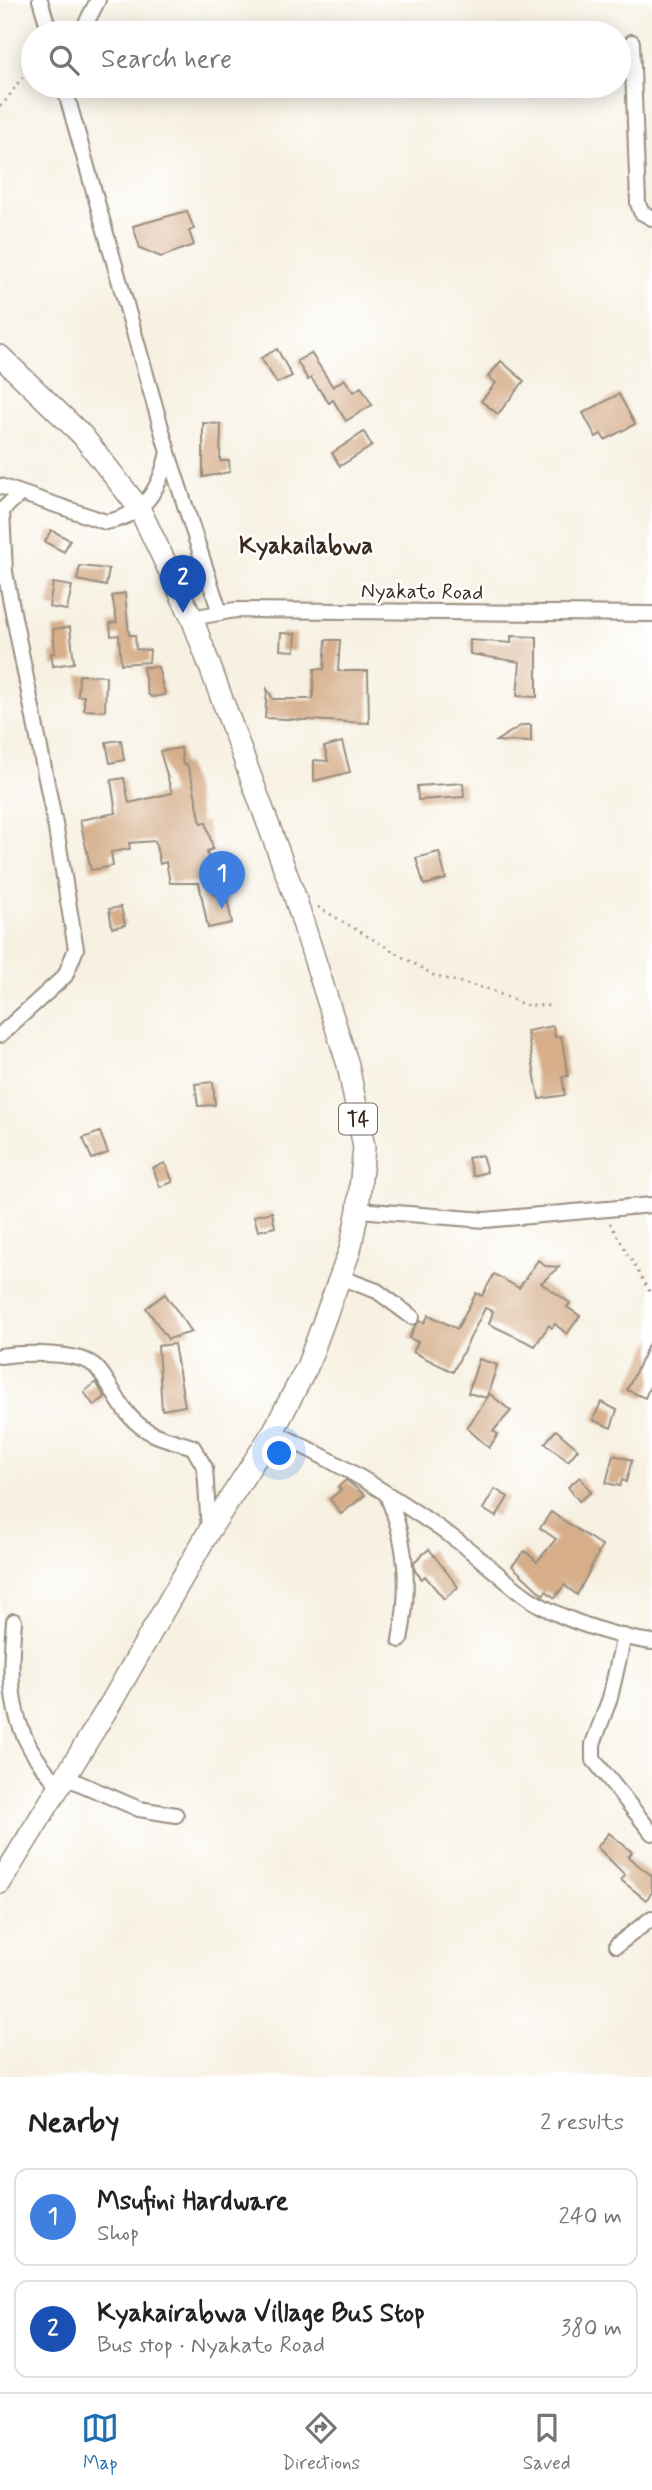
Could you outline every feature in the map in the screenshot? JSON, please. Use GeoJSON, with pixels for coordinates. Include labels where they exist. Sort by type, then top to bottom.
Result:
{"type":"FeatureCollection","features":[{"type":"Feature","properties":{"kind":"highway","name":"T4"},"geometry":{"type":"LineString","coordinates":[[0,356],[38,389],[82,435],[139,508],[192,618],[294,894],[348,1065],[364,1147],[358,1210],[342,1278],[307,1367],[273,1432],[209,1531],[62,1782],[4,1872]]}},
{"type":"Feature","properties":{"kind":"street"},"geometry":{"type":"LineString","coordinates":[[40,0],[46,21]]}},
{"type":"Feature","properties":{"kind":"street"},"geometry":{"type":"LineString","coordinates":[[87,21],[98,0]]}},
{"type":"Feature","properties":{"kind":"street"},"geometry":{"type":"LineString","coordinates":[[632,42],[638,203],[641,212],[652,218]]}},
{"type":"Feature","properties":{"kind":"street"},"geometry":{"type":"LineString","coordinates":[[67,98],[168,452],[220,613]]}},
{"type":"Feature","properties":{"kind":"street"},"geometry":{"type":"LineString","coordinates":[[0,486],[106,522],[119,519],[139,508],[157,488],[168,452]]}},
{"type":"Feature","properties":{"kind":"street"},"geometry":{"type":"LineString","coordinates":[[0,1035],[65,976],[76,949],[56,829],[5,572],[2,510],[20,494]]}},
{"type":"Feature","properties":{"kind":"street","name":"Nyakato Road"},"geometry":{"type":"LineString","coordinates":[[192,618],[234,610],[652,614]]}},
{"type":"Feature","properties":{"kind":"street"},"geometry":{"type":"LineString","coordinates":[[358,1210],[485,1220],[652,1205]]}},
{"type":"Feature","properties":{"kind":"street"},"geometry":{"type":"LineString","coordinates":[[342,1278],[377,1291],[412,1317]]}},
{"type":"Feature","properties":{"kind":"street"},"geometry":{"type":"LineString","coordinates":[[0,1356],[42,1354],[85,1359],[95,1366],[136,1423],[152,1435],[193,1447],[205,1468],[209,1531]]}},
{"type":"Feature","properties":{"kind":"street"},"geometry":{"type":"LineString","coordinates":[[273,1432],[329,1457],[479,1556],[523,1595],[540,1605],[624,1636],[652,1642]]}},
{"type":"Feature","properties":{"kind":"street"},"geometry":{"type":"LineString","coordinates":[[387,1495],[405,1549],[407,1597],[400,1640]]}},
{"type":"Feature","properties":{"kind":"street"},"geometry":{"type":"LineString","coordinates":[[14,1621],[11,1668],[14,1707],[26,1744],[42,1769],[62,1782],[139,1809],[176,1815]]}},
{"type":"Feature","properties":{"kind":"street"},"geometry":{"type":"LineString","coordinates":[[624,1636],[610,1698],[593,1744],[593,1759],[652,1833]]}},
{"type":"Feature","properties":{"kind":"street"},"geometry":{"type":"LineString","coordinates":[[0,1697],[14,1707]]}},
{"type":"Feature","properties":{"kind":"street"},"geometry":{"type":"LineString","coordinates":[[617,1945],[652,1918]]}},
{"type":"Feature","properties":{"kind":"path"},"geometry":{"type":"LineString","coordinates":[[0,106],[13,95],[21,79]]}},
{"type":"Feature","properties":{"kind":"path"},"geometry":{"type":"LineString","coordinates":[[294,894],[435,976],[491,990],[525,1005],[553,1006]]}},
{"type":"Feature","properties":{"kind":"path"},"geometry":{"type":"LineString","coordinates":[[601,1208],[652,1296]]}},
{"type":"Feature","properties":{"kind":"building"},"geometry":{"type":"Polygon","coordinates":[[[187,211],[194,229],[189,231],[194,245],[161,257],[140,248],[133,226],[187,211]]]}},
{"type":"Feature","properties":{"kind":"building"},"geometry":{"type":"Polygon","coordinates":[[[277,349],[292,376],[277,383],[261,358],[277,349]]]}},
{"type":"Feature","properties":{"kind":"building"},"geometry":{"type":"Polygon","coordinates":[[[311,353],[333,387],[344,379],[354,392],[361,387],[372,405],[346,421],[333,400],[329,403],[311,378],[308,380],[297,361],[311,353]]]}},
{"type":"Feature","properties":{"kind":"building"},"geometry":{"type":"Polygon","coordinates":[[[501,361],[524,381],[498,414],[481,401],[496,383],[488,377],[501,361]]]}},
{"type":"Feature","properties":{"kind":"building"},"geometry":{"type":"Polygon","coordinates":[[[619,394],[635,424],[605,440],[601,434],[596,437],[583,413],[619,394]]]}},
{"type":"Feature","properties":{"kind":"building"},"geometry":{"type":"Polygon","coordinates":[[[203,423],[221,424],[220,461],[229,461],[230,472],[203,477],[203,423]]]}},
{"type":"Feature","properties":{"kind":"building"},"geometry":{"type":"Polygon","coordinates":[[[364,432],[372,446],[340,466],[332,453],[364,432]]]}},
{"type":"Feature","properties":{"kind":"building"},"geometry":{"type":"Polygon","coordinates":[[[51,530],[70,540],[64,552],[45,542],[51,530]]]}},
{"type":"Feature","properties":{"kind":"building"},"geometry":{"type":"Polygon","coordinates":[[[80,566],[109,569],[106,586],[77,580],[80,566]]]}},
{"type":"Feature","properties":{"kind":"building"},"geometry":{"type":"Polygon","coordinates":[[[53,583],[72,586],[67,610],[49,607],[53,583]]]}},
{"type":"Feature","properties":{"kind":"building"},"geometry":{"type":"Polygon","coordinates":[[[125,593],[129,635],[135,635],[136,649],[150,650],[149,662],[121,664],[119,635],[111,636],[110,623],[117,622],[112,596],[125,593]]]}},
{"type":"Feature","properties":{"kind":"building"},"geometry":{"type":"Polygon","coordinates":[[[70,627],[74,663],[53,666],[53,629],[70,627]]]}},
{"type":"Feature","properties":{"kind":"building"},"geometry":{"type":"Polygon","coordinates":[[[281,633],[296,634],[295,651],[280,650],[281,633]]]}},
{"type":"Feature","properties":{"kind":"building"},"geometry":{"type":"Polygon","coordinates":[[[511,636],[537,637],[537,697],[517,696],[520,662],[470,654],[470,640],[511,643],[511,636]]]}},
{"type":"Feature","properties":{"kind":"building"},"geometry":{"type":"Polygon","coordinates":[[[326,640],[340,640],[338,671],[368,671],[369,723],[265,718],[267,689],[273,699],[313,699],[314,669],[324,669],[326,640]]]}},
{"type":"Feature","properties":{"kind":"building"},"geometry":{"type":"Polygon","coordinates":[[[143,667],[158,667],[165,695],[152,697],[148,694],[143,667]]]}},
{"type":"Feature","properties":{"kind":"building"},"geometry":{"type":"Polygon","coordinates":[[[79,675],[106,676],[105,711],[84,710],[84,696],[78,696],[79,675]]]}},
{"type":"Feature","properties":{"kind":"building"},"geometry":{"type":"Polygon","coordinates":[[[522,725],[531,725],[531,742],[496,741],[522,725]]]}},
{"type":"Feature","properties":{"kind":"building"},"geometry":{"type":"Polygon","coordinates":[[[121,740],[124,760],[110,763],[106,742],[121,740]]]}},
{"type":"Feature","properties":{"kind":"building"},"geometry":{"type":"Polygon","coordinates":[[[342,742],[350,772],[314,781],[314,760],[328,761],[324,747],[342,742]]]}},
{"type":"Feature","properties":{"kind":"building"},"geometry":{"type":"Polygon","coordinates":[[[181,748],[183,765],[187,764],[201,823],[206,822],[213,849],[207,851],[214,895],[226,892],[232,923],[208,928],[199,883],[170,883],[166,862],[160,864],[155,841],[129,843],[130,849],[111,852],[113,866],[91,870],[80,820],[116,813],[111,780],[124,778],[129,803],[172,793],[160,751],[181,748]]]}},
{"type":"Feature","properties":{"kind":"building"},"geometry":{"type":"Polygon","coordinates":[[[463,783],[464,797],[418,800],[417,786],[463,783]]]}},
{"type":"Feature","properties":{"kind":"building"},"geometry":{"type":"Polygon","coordinates":[[[439,852],[446,879],[424,885],[416,858],[439,852]]]}},
{"type":"Feature","properties":{"kind":"building"},"geometry":{"type":"Polygon","coordinates":[[[121,907],[125,925],[112,928],[109,909],[121,907]]]}},
{"type":"Feature","properties":{"kind":"building"},"geometry":{"type":"Polygon","coordinates":[[[553,1026],[555,1037],[561,1036],[568,1076],[562,1077],[565,1095],[539,1099],[527,1031],[553,1026]]]}},
{"type":"Feature","properties":{"kind":"building"},"geometry":{"type":"Polygon","coordinates":[[[213,1082],[215,1105],[198,1106],[195,1084],[213,1082]]]}},
{"type":"Feature","properties":{"kind":"building"},"geometry":{"type":"Polygon","coordinates":[[[100,1132],[108,1153],[92,1159],[83,1138],[100,1132]]]}},
{"type":"Feature","properties":{"kind":"building"},"geometry":{"type":"Polygon","coordinates":[[[482,1155],[487,1172],[473,1176],[468,1158],[482,1155]]]}},
{"type":"Feature","properties":{"kind":"building"},"geometry":{"type":"Polygon","coordinates":[[[165,1163],[173,1182],[160,1187],[153,1168],[165,1163]]]}},
{"type":"Feature","properties":{"kind":"building"},"geometry":{"type":"Polygon","coordinates":[[[272,1212],[275,1227],[258,1231],[254,1216],[272,1212]]]}},
{"type":"Feature","properties":{"kind":"building"},"geometry":{"type":"Polygon","coordinates":[[[538,1260],[545,1266],[559,1267],[541,1283],[570,1303],[567,1307],[580,1316],[567,1334],[555,1324],[552,1328],[549,1325],[535,1346],[489,1324],[493,1311],[485,1308],[453,1372],[413,1352],[418,1342],[409,1338],[420,1321],[424,1323],[429,1315],[457,1329],[476,1293],[482,1296],[494,1274],[519,1288],[538,1260]]]}},
{"type":"Feature","properties":{"kind":"building"},"geometry":{"type":"Polygon","coordinates":[[[165,1294],[192,1332],[168,1339],[146,1308],[165,1294]]]}},
{"type":"Feature","properties":{"kind":"building"},"geometry":{"type":"Polygon","coordinates":[[[652,1337],[652,1382],[645,1398],[627,1390],[652,1337]]]}},
{"type":"Feature","properties":{"kind":"building"},"geometry":{"type":"Polygon","coordinates":[[[174,1344],[185,1406],[162,1410],[158,1346],[174,1344]]]}},
{"type":"Feature","properties":{"kind":"building"},"geometry":{"type":"Polygon","coordinates":[[[479,1359],[497,1365],[487,1398],[468,1393],[479,1359]]]}},
{"type":"Feature","properties":{"kind":"building"},"geometry":{"type":"Polygon","coordinates":[[[96,1382],[105,1397],[94,1406],[84,1392],[96,1382]]]}},
{"type":"Feature","properties":{"kind":"building"},"geometry":{"type":"Polygon","coordinates":[[[490,1394],[511,1411],[493,1431],[498,1434],[489,1448],[467,1428],[490,1394]]]}},
{"type":"Feature","properties":{"kind":"building"},"geometry":{"type":"Polygon","coordinates":[[[601,1402],[617,1410],[611,1428],[593,1420],[601,1402]]]}},
{"type":"Feature","properties":{"kind":"building"},"geometry":{"type":"Polygon","coordinates":[[[556,1430],[578,1449],[568,1461],[545,1443],[556,1430]]]}},
{"type":"Feature","properties":{"kind":"building"},"geometry":{"type":"Polygon","coordinates":[[[613,1455],[632,1460],[626,1482],[622,1480],[620,1486],[606,1483],[613,1455]]]}},
{"type":"Feature","properties":{"kind":"building"},"geometry":{"type":"Polygon","coordinates":[[[580,1477],[591,1492],[579,1501],[568,1487],[580,1477]]]}},
{"type":"Feature","properties":{"kind":"building"},"geometry":{"type":"Polygon","coordinates":[[[346,1480],[365,1495],[341,1514],[330,1499],[341,1490],[338,1487],[346,1480]]]}},
{"type":"Feature","properties":{"kind":"building"},"geometry":{"type":"Polygon","coordinates":[[[495,1489],[508,1497],[496,1517],[483,1509],[495,1489]]]}},
{"type":"Feature","properties":{"kind":"building"},"geometry":{"type":"Polygon","coordinates":[[[551,1512],[602,1546],[577,1595],[564,1585],[555,1598],[546,1591],[543,1595],[512,1566],[525,1551],[537,1562],[556,1539],[540,1528],[551,1512]]]}},
{"type":"Feature","properties":{"kind":"building"},"geometry":{"type":"Polygon","coordinates":[[[429,1549],[458,1587],[444,1599],[425,1576],[422,1579],[415,1571],[414,1562],[429,1549]]]}},
{"type":"Feature","properties":{"kind":"building"},"geometry":{"type":"Polygon","coordinates":[[[609,1833],[632,1852],[628,1857],[652,1876],[652,1892],[646,1900],[621,1880],[625,1875],[597,1847],[609,1833]]]}},
{"type":"Feature","properties":{"kind":"place","name":"Kyakairabwa Village Bus Stop"},"geometry":{"type":"Point","coordinates":[183,613]}},
{"type":"Feature","properties":{"kind":"place","name":"Msufini Hardware"},"geometry":{"type":"Point","coordinates":[222,909]}},
{"type":"Feature","properties":{"kind":"district","name":"Kyakailabwa"},"geometry":{"type":"Point","coordinates":[306,545]}}]}
